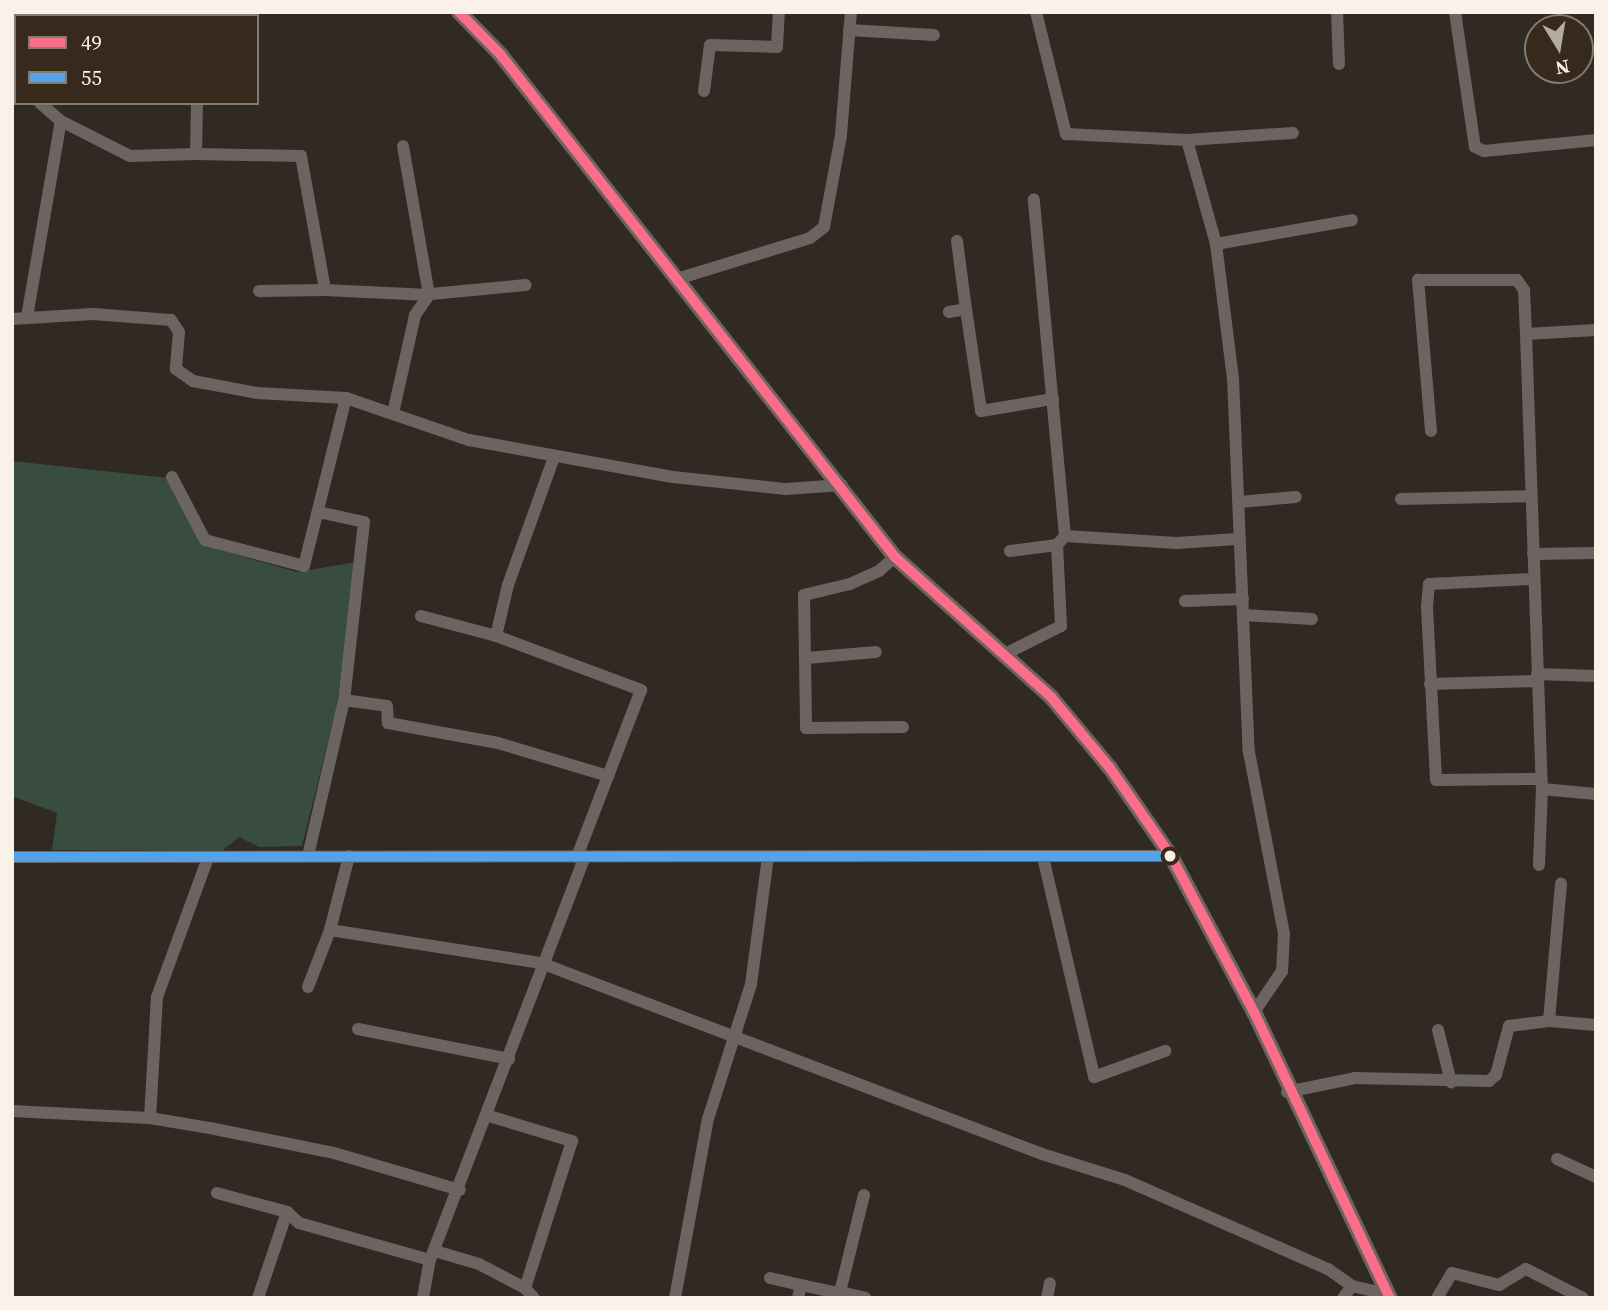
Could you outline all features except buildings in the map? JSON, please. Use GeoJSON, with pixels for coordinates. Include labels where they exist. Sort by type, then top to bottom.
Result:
{"type":"FeatureCollection","features":[{"type":"Feature","properties":{"kind":"main road"},"geometry":{"type":"LineString","coordinates":[[458,12],[500,54],[842,485],[895,557],[1060,707],[1171,856],[1254,1012],[1287,1092],[1389,1296]]}},
{"type":"Feature","properties":{"kind":"street"},"geometry":{"type":"LineString","coordinates":[[704,91],[710,45],[777,47],[779,12]]}},
{"type":"Feature","properties":{"kind":"street"},"geometry":{"type":"LineString","coordinates":[[677,279],[820,233],[841,135],[851,12]]}},
{"type":"Feature","properties":{"kind":"street"},"geometry":{"type":"LineString","coordinates":[[1036,12],[1066,134],[1186,140],[1293,132]]}},
{"type":"Feature","properties":{"kind":"street"},"geometry":{"type":"LineString","coordinates":[[1337,12],[1339,64]]}},
{"type":"Feature","properties":{"kind":"street"},"geometry":{"type":"LineString","coordinates":[[1455,12],[1475,147],[1484,151],[1596,140]]}},
{"type":"Feature","properties":{"kind":"street"},"geometry":{"type":"LineString","coordinates":[[849,30],[934,36]]}},
{"type":"Feature","properties":{"kind":"street"},"geometry":{"type":"LineString","coordinates":[[42,105],[61,121],[130,156],[301,156],[325,290]]}},
{"type":"Feature","properties":{"kind":"street"},"geometry":{"type":"LineString","coordinates":[[197,105],[197,154]]}},
{"type":"Feature","properties":{"kind":"street"},"geometry":{"type":"LineString","coordinates":[[27,317],[61,121]]}},
{"type":"Feature","properties":{"kind":"street"},"geometry":{"type":"LineString","coordinates":[[1186,140],[1216,244],[1240,502],[1237,539],[1244,615],[1249,752],[1284,934],[1282,971],[1254,1012]]}},
{"type":"Feature","properties":{"kind":"street"},"geometry":{"type":"LineString","coordinates":[[393,413],[415,315],[430,295],[403,146]]}},
{"type":"Feature","properties":{"kind":"street"},"geometry":{"type":"LineString","coordinates":[[1003,655],[1061,626],[1061,541],[1053,399],[1034,199]]}},
{"type":"Feature","properties":{"kind":"street"},"geometry":{"type":"LineString","coordinates":[[1216,244],[1352,220]]}},
{"type":"Feature","properties":{"kind":"street"},"geometry":{"type":"LineString","coordinates":[[957,241],[981,411],[1053,399]]}},
{"type":"Feature","properties":{"kind":"street"},"geometry":{"type":"LineString","coordinates":[[1431,431],[1418,279],[1517,280],[1524,290],[1527,334],[1532,579],[1541,784],[1539,865]]}},
{"type":"Feature","properties":{"kind":"street"},"geometry":{"type":"LineString","coordinates":[[259,291],[325,290],[430,295],[526,285]]}},
{"type":"Feature","properties":{"kind":"street"},"geometry":{"type":"LineString","coordinates":[[949,312],[966,309]]}},
{"type":"Feature","properties":{"kind":"street"},"geometry":{"type":"LineString","coordinates":[[12,319],[114,314],[171,320],[179,332],[176,369],[184,377],[257,393],[346,398],[469,440],[554,457],[786,489],[842,485]]}},
{"type":"Feature","properties":{"kind":"street"},"geometry":{"type":"LineString","coordinates":[[1527,334],[1596,330]]}},
{"type":"Feature","properties":{"kind":"street"},"geometry":{"type":"LineString","coordinates":[[172,477],[205,540],[304,566],[346,398]]}},
{"type":"Feature","properties":{"kind":"street"},"geometry":{"type":"LineString","coordinates":[[496,636],[508,585],[554,457]]}},
{"type":"Feature","properties":{"kind":"street"},"geometry":{"type":"LineString","coordinates":[[1401,499],[1531,496]]}},
{"type":"Feature","properties":{"kind":"street"},"geometry":{"type":"LineString","coordinates":[[1240,502],[1296,497]]}},
{"type":"Feature","properties":{"kind":"street"},"geometry":{"type":"LineString","coordinates":[[308,856],[344,700],[364,522],[318,512]]}},
{"type":"Feature","properties":{"kind":"street"},"geometry":{"type":"LineString","coordinates":[[1010,551],[1061,541],[1177,543],[1237,539]]}},
{"type":"Feature","properties":{"kind":"street"},"geometry":{"type":"LineString","coordinates":[[1533,554],[1596,552]]}},
{"type":"Feature","properties":{"kind":"street"},"geometry":{"type":"LineString","coordinates":[[895,557],[869,575],[804,596],[806,728],[903,727]]}},
{"type":"Feature","properties":{"kind":"street"},"geometry":{"type":"LineString","coordinates":[[1532,579],[1426,586],[1438,782],[1541,784],[1596,794]]}},
{"type":"Feature","properties":{"kind":"street"},"geometry":{"type":"LineString","coordinates":[[1185,601],[1243,599]]}},
{"type":"Feature","properties":{"kind":"street"},"geometry":{"type":"LineString","coordinates":[[1244,615],[1312,619]]}},
{"type":"Feature","properties":{"kind":"street"},"geometry":{"type":"LineString","coordinates":[[421,616],[496,636],[641,690],[541,963],[489,1116],[433,1255],[424,1298]]}},
{"type":"Feature","properties":{"kind":"street"},"geometry":{"type":"LineString","coordinates":[[807,658],[876,652]]}},
{"type":"Feature","properties":{"kind":"street"},"geometry":{"type":"LineString","coordinates":[[1430,684],[1596,676]]}},
{"type":"Feature","properties":{"kind":"street"},"geometry":{"type":"LineString","coordinates":[[344,700],[387,706],[388,723],[498,743],[608,776]]}},
{"type":"Feature","properties":{"kind":"street"},"geometry":{"type":"LineString","coordinates":[[308,987],[330,930],[349,856]]}},
{"type":"Feature","properties":{"kind":"street"},"geometry":{"type":"LineString","coordinates":[[1043,856],[1094,1077],[1165,1051]]}},
{"type":"Feature","properties":{"kind":"street"},"geometry":{"type":"LineString","coordinates":[[12,857],[1171,856]]}},
{"type":"Feature","properties":{"kind":"street"},"geometry":{"type":"LineString","coordinates":[[675,1298],[708,1119],[751,984],[768,857]]}},
{"type":"Feature","properties":{"kind":"street"},"geometry":{"type":"LineString","coordinates":[[150,1118],[157,997],[208,858]]}},
{"type":"Feature","properties":{"kind":"street"},"geometry":{"type":"LineString","coordinates":[[1549,1021],[1561,884]]}},
{"type":"Feature","properties":{"kind":"street"},"geometry":{"type":"LineString","coordinates":[[330,930],[541,963],[734,1033],[1042,1154],[1125,1180],[1328,1269],[1352,1286],[1389,1296]]}},
{"type":"Feature","properties":{"kind":"street"},"geometry":{"type":"LineString","coordinates":[[1287,1092],[1355,1078],[1451,1082],[1493,1079],[1505,1029],[1549,1021],[1596,1025]]}},
{"type":"Feature","properties":{"kind":"street"},"geometry":{"type":"LineString","coordinates":[[358,1029],[509,1059]]}},
{"type":"Feature","properties":{"kind":"street"},"geometry":{"type":"LineString","coordinates":[[1438,1030],[1451,1082]]}},
{"type":"Feature","properties":{"kind":"street"},"geometry":{"type":"LineString","coordinates":[[12,1111],[150,1118],[334,1153],[460,1189]]}},
{"type":"Feature","properties":{"kind":"street"},"geometry":{"type":"LineString","coordinates":[[217,1193],[287,1212],[299,1223],[479,1264],[530,1293],[572,1141],[489,1116]]}},
{"type":"Feature","properties":{"kind":"street"},"geometry":{"type":"LineString","coordinates":[[1557,1159],[1596,1177]]}},
{"type":"Feature","properties":{"kind":"street"},"geometry":{"type":"LineString","coordinates":[[864,1195],[839,1292],[865,1298]]}},
{"type":"Feature","properties":{"kind":"street"},"geometry":{"type":"LineString","coordinates":[[258,1298],[287,1212]]}},
{"type":"Feature","properties":{"kind":"street"},"geometry":{"type":"LineString","coordinates":[[1437,1298],[1451,1273],[1499,1285],[1526,1269],[1583,1298]]}},
{"type":"Feature","properties":{"kind":"street"},"geometry":{"type":"LineString","coordinates":[[770,1278],[800,1292],[835,1292]]}},
{"type":"Feature","properties":{"kind":"street"},"geometry":{"type":"LineString","coordinates":[[1047,1298],[1050,1283]]}},
{"type":"Feature","properties":{"kind":"street"},"geometry":{"type":"LineString","coordinates":[[1343,1298],[1352,1286]]}},
{"type":"Feature","properties":{"kind":"green space"},"geometry":{"type":"Polygon","coordinates":[[[12,461],[168,478],[202,545],[297,572],[357,562],[336,709],[302,846],[259,847],[239,837],[222,851],[52,850],[57,813],[12,796],[12,461]]]}},
{"type":"Feature","properties":{"kind":"transit line","name":"49"},"geometry":{"type":"LineString","coordinates":[[459,12],[500,54],[895,557],[1051,697],[1110,768],[1171,856],[1254,1012],[1390,1298]]}},
{"type":"Feature","properties":{"kind":"transit line","name":"55"},"geometry":{"type":"LineString","coordinates":[[12,857],[1171,856]]}}]}
